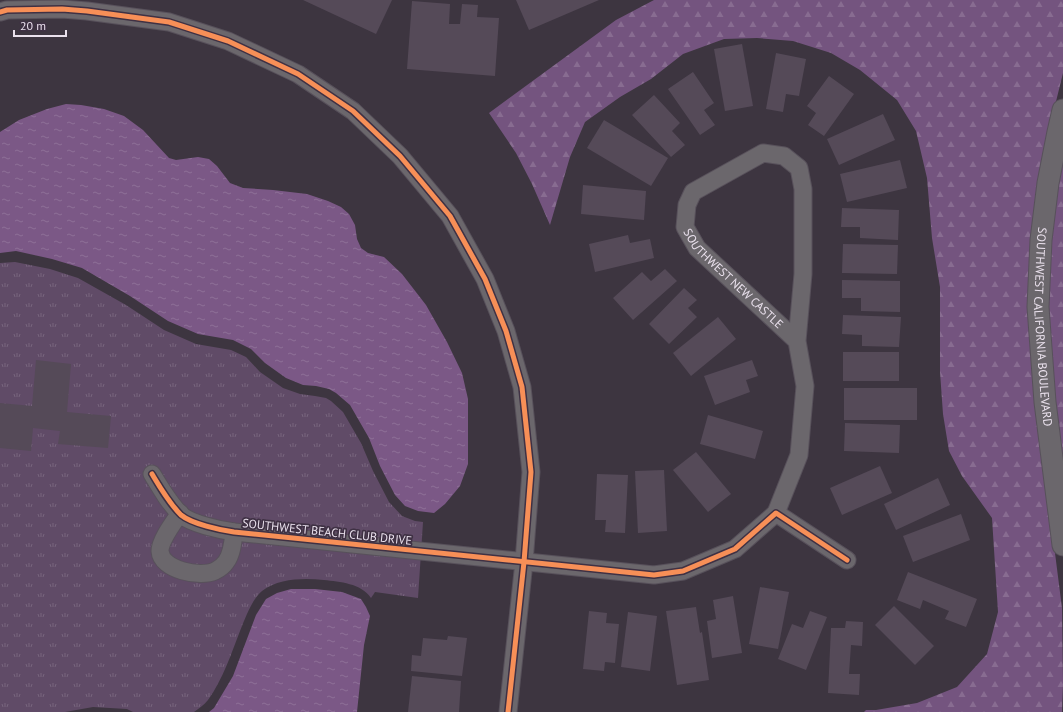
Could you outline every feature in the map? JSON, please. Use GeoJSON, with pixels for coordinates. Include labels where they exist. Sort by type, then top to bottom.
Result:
{"type":"FeatureCollection","features":[{"type":"Feature","properties":{"kind":"street"},"geometry":{"type":"LineString","coordinates":[[0,12],[62,4],[87,5],[169,22],[228,41],[298,74],[353,111],[400,156],[450,216],[484,279],[506,331],[522,387],[531,472],[524,562],[508,712]]}},
{"type":"Feature","properties":{"kind":"street","name":"SOUTHWEST CALIFORNIA BOULEVARD"},"geometry":{"type":"LineString","coordinates":[[1063,110],[1048,183],[1041,240],[1038,307],[1045,402],[1063,545]]}},
{"type":"Feature","properties":{"kind":"street","name":"SOUTHWEST NEW CASTLE"},"geometry":{"type":"LineString","coordinates":[[524,562],[654,575],[682,571],[735,550],[776,513],[799,455],[804,386],[797,341],[803,274],[803,189],[799,168],[784,156],[763,153],[693,192],[687,205],[685,227],[697,248],[797,341]]}},
{"type":"Feature","properties":{"kind":"street","name":"SOUTHWEST BEACH CLUB DRIVE"},"geometry":{"type":"LineString","coordinates":[[152,474],[167,499],[182,516],[208,527],[234,532],[524,562]]}},
{"type":"Feature","properties":{"kind":"street"},"geometry":{"type":"LineString","coordinates":[[180,513],[161,545],[160,552],[164,561],[174,568],[192,573],[205,574],[215,571],[227,561],[231,553],[234,532]]}},
{"type":"Feature","properties":{"kind":"street"},"geometry":{"type":"LineString","coordinates":[[776,513],[847,560]]}},
{"type":"Feature","properties":{"kind":"green space"},"geometry":{"type":"Polygon","coordinates":[[[654,0],[1063,0],[1063,73],[1049,130],[1036,404],[1062,608],[1062,712],[864,712],[866,710],[876,710],[917,703],[957,687],[987,654],[998,612],[992,518],[962,476],[949,451],[943,414],[940,372],[940,287],[932,238],[927,178],[916,131],[897,100],[860,70],[831,53],[793,41],[757,38],[724,39],[683,54],[651,79],[620,97],[585,122],[570,157],[550,225],[532,184],[516,153],[489,113],[616,20],[654,0]]]}},
{"type":"Feature","properties":{"kind":"green space"},"geometry":{"type":"Polygon","coordinates":[[[1063,152],[1063,471],[1054,401],[1047,306],[1050,241],[1063,152]]]}},
{"type":"Feature","properties":{"kind":"green space"},"geometry":{"type":"Polygon","coordinates":[[[15,262],[50,269],[78,278],[126,305],[164,330],[196,344],[231,350],[246,357],[260,372],[283,388],[300,394],[326,398],[331,401],[343,412],[361,443],[389,502],[402,516],[415,521],[423,522],[418,598],[375,592],[371,598],[362,589],[350,584],[308,579],[284,581],[262,591],[255,599],[218,684],[208,700],[194,712],[133,712],[127,709],[93,707],[65,712],[0,712],[0,263],[15,262]]]}},
{"type":"Feature","properties":{"kind":"water"},"geometry":{"type":"Polygon","coordinates":[[[66,104],[104,109],[124,116],[143,130],[169,158],[176,160],[198,157],[209,159],[217,166],[230,183],[243,188],[307,194],[341,207],[349,214],[355,225],[357,239],[361,248],[368,253],[384,257],[402,274],[426,305],[447,342],[462,373],[468,399],[468,464],[460,486],[445,504],[434,513],[418,511],[405,506],[395,495],[380,466],[369,438],[350,405],[329,389],[303,385],[286,378],[265,363],[251,349],[233,340],[198,334],[168,321],[130,296],[82,268],[52,259],[16,251],[0,253],[0,132],[19,120],[47,109],[66,104]]]}},
{"type":"Feature","properties":{"kind":"water"},"geometry":{"type":"Polygon","coordinates":[[[291,589],[315,589],[342,592],[361,599],[366,607],[370,616],[364,645],[357,712],[209,712],[214,708],[233,676],[256,615],[266,599],[277,593],[291,589]]]}},
{"type":"Feature","properties":{"kind":"building"},"geometry":{"type":"Polygon","coordinates":[[[303,0],[392,0],[376,34],[303,0]]]}},
{"type":"Feature","properties":{"kind":"building"},"geometry":{"type":"Polygon","coordinates":[[[516,0],[599,0],[529,30],[516,0]]]}},
{"type":"Feature","properties":{"kind":"building"},"geometry":{"type":"Polygon","coordinates":[[[412,1],[450,4],[449,24],[460,24],[462,4],[478,5],[477,17],[499,18],[495,76],[407,69],[412,1]]]}},
{"type":"Feature","properties":{"kind":"building"},"geometry":{"type":"Polygon","coordinates":[[[742,44],[753,106],[725,111],[714,49],[742,44]]]}},
{"type":"Feature","properties":{"kind":"building"},"geometry":{"type":"Polygon","coordinates":[[[776,53],[806,59],[799,96],[786,94],[783,112],[766,109],[776,53]]]}},
{"type":"Feature","properties":{"kind":"building"},"geometry":{"type":"Polygon","coordinates":[[[693,72],[714,103],[704,110],[715,125],[700,135],[668,89],[693,72]]]}},
{"type":"Feature","properties":{"kind":"building"},"geometry":{"type":"Polygon","coordinates":[[[829,76],[854,94],[824,136],[808,125],[816,113],[807,106],[829,76]]]}},
{"type":"Feature","properties":{"kind":"building"},"geometry":{"type":"Polygon","coordinates":[[[654,95],[680,123],[672,131],[685,145],[671,157],[632,115],[654,95]]]}},
{"type":"Feature","properties":{"kind":"building"},"geometry":{"type":"Polygon","coordinates":[[[883,114],[895,140],[839,165],[827,139],[883,114]]]}},
{"type":"Feature","properties":{"kind":"building"},"geometry":{"type":"Polygon","coordinates":[[[604,120],[668,158],[651,186],[587,148],[604,120]]]}},
{"type":"Feature","properties":{"kind":"building"},"geometry":{"type":"Polygon","coordinates":[[[900,160],[907,188],[847,202],[840,174],[900,160]]]}},
{"type":"Feature","properties":{"kind":"building"},"geometry":{"type":"Polygon","coordinates":[[[583,185],[646,191],[644,220],[581,214],[583,185]]]}},
{"type":"Feature","properties":{"kind":"building"},"geometry":{"type":"Polygon","coordinates":[[[842,208],[899,210],[898,240],[860,238],[860,227],[841,227],[842,208]]]}},
{"type":"Feature","properties":{"kind":"building"},"geometry":{"type":"Polygon","coordinates":[[[628,235],[630,243],[650,239],[654,258],[595,272],[589,244],[628,235]]]}},
{"type":"Feature","properties":{"kind":"building"},"geometry":{"type":"Polygon","coordinates":[[[843,244],[898,245],[897,274],[842,273],[843,244]]]}},
{"type":"Feature","properties":{"kind":"building"},"geometry":{"type":"Polygon","coordinates":[[[665,269],[677,281],[633,320],[613,298],[642,272],[651,281],[665,269]]]}},
{"type":"Feature","properties":{"kind":"building"},"geometry":{"type":"Polygon","coordinates":[[[842,280],[900,281],[900,312],[861,311],[861,298],[842,298],[842,280]]]}},
{"type":"Feature","properties":{"kind":"building"},"geometry":{"type":"Polygon","coordinates":[[[684,288],[697,300],[688,308],[697,317],[669,344],[649,324],[684,288]]]}},
{"type":"Feature","properties":{"kind":"building"},"geometry":{"type":"Polygon","coordinates":[[[843,315],[901,317],[899,347],[862,346],[862,335],[842,334],[843,315]]]}},
{"type":"Feature","properties":{"kind":"building"},"geometry":{"type":"Polygon","coordinates":[[[718,317],[736,339],[691,376],[673,353],[718,317]]]}},
{"type":"Feature","properties":{"kind":"building"},"geometry":{"type":"Polygon","coordinates":[[[843,352],[899,352],[899,381],[843,381],[843,352]]]}},
{"type":"Feature","properties":{"kind":"building"},"geometry":{"type":"Polygon","coordinates":[[[36,360],[71,364],[67,412],[111,416],[108,448],[58,444],[60,431],[33,428],[31,451],[0,448],[0,403],[32,406],[36,360]]]}},
{"type":"Feature","properties":{"kind":"building"},"geometry":{"type":"Polygon","coordinates":[[[752,360],[758,376],[746,380],[750,392],[715,405],[704,376],[752,360]]]}},
{"type":"Feature","properties":{"kind":"building"},"geometry":{"type":"Polygon","coordinates":[[[844,388],[917,388],[917,420],[844,420],[844,388]]]}},
{"type":"Feature","properties":{"kind":"building"},"geometry":{"type":"Polygon","coordinates":[[[708,415],[763,431],[755,459],[700,444],[708,415]]]}},
{"type":"Feature","properties":{"kind":"building"},"geometry":{"type":"Polygon","coordinates":[[[845,423],[900,425],[899,453],[844,451],[845,423]]]}},
{"type":"Feature","properties":{"kind":"building"},"geometry":{"type":"Polygon","coordinates":[[[696,452],[731,494],[708,512],[673,470],[696,452]]]}},
{"type":"Feature","properties":{"kind":"building"},"geometry":{"type":"Polygon","coordinates":[[[880,466],[892,493],[842,515],[830,488],[880,466]]]}},
{"type":"Feature","properties":{"kind":"building"},"geometry":{"type":"Polygon","coordinates":[[[664,470],[667,531],[638,533],[635,471],[664,470]]]}},
{"type":"Feature","properties":{"kind":"building"},"geometry":{"type":"Polygon","coordinates":[[[597,474],[628,475],[625,533],[605,532],[606,520],[595,520],[597,474]]]}},
{"type":"Feature","properties":{"kind":"building"},"geometry":{"type":"Polygon","coordinates":[[[938,478],[950,505],[896,530],[884,504],[938,478]]]}},
{"type":"Feature","properties":{"kind":"building"},"geometry":{"type":"Polygon","coordinates":[[[961,514],[970,540],[913,562],[903,536],[961,514]]]}},
{"type":"Feature","properties":{"kind":"building"},"geometry":{"type":"Polygon","coordinates":[[[908,572],[977,599],[966,627],[945,619],[949,611],[923,600],[920,609],[897,600],[908,572]]]}},
{"type":"Feature","properties":{"kind":"building"},"geometry":{"type":"Polygon","coordinates":[[[760,587],[789,592],[778,649],[749,644],[760,587]]]}},
{"type":"Feature","properties":{"kind":"building"},"geometry":{"type":"Polygon","coordinates":[[[733,596],[742,653],[712,658],[707,621],[716,619],[713,600],[733,596]]]}},
{"type":"Feature","properties":{"kind":"building"},"geometry":{"type":"Polygon","coordinates":[[[894,606],[934,646],[915,665],[875,625],[894,606]]]}},
{"type":"Feature","properties":{"kind":"building"},"geometry":{"type":"Polygon","coordinates":[[[696,607],[700,633],[702,632],[709,680],[677,685],[666,611],[696,607]]]}},
{"type":"Feature","properties":{"kind":"building"},"geometry":{"type":"Polygon","coordinates":[[[589,611],[607,613],[606,623],[619,624],[615,663],[605,662],[604,671],[583,669],[589,611]]]}},
{"type":"Feature","properties":{"kind":"building"},"geometry":{"type":"Polygon","coordinates":[[[810,611],[827,617],[806,670],[778,659],[792,624],[803,628],[810,611]]]}},
{"type":"Feature","properties":{"kind":"building"},"geometry":{"type":"Polygon","coordinates":[[[628,612],[657,616],[650,671],[621,667],[628,612]]]}},
{"type":"Feature","properties":{"kind":"building"},"geometry":{"type":"Polygon","coordinates":[[[846,621],[863,622],[862,646],[851,645],[849,674],[860,674],[859,695],[828,693],[831,628],[845,628],[846,621]]]}},
{"type":"Feature","properties":{"kind":"building"},"geometry":{"type":"Polygon","coordinates":[[[448,636],[467,638],[462,676],[411,671],[412,655],[421,656],[423,638],[447,640],[448,636]]]}},
{"type":"Feature","properties":{"kind":"building"},"geometry":{"type":"Polygon","coordinates":[[[412,676],[461,681],[459,712],[408,712],[412,676]]]}},
{"type":"Feature","properties":{"kind":"cycle path"},"geometry":{"type":"LineString","coordinates":[[0,12],[7,10],[62,9],[87,11],[169,22],[228,41],[298,74],[353,111],[400,156],[450,216],[485,279],[506,331],[522,387],[531,472],[524,562],[508,712]]}},
{"type":"Feature","properties":{"kind":"cycle path"},"geometry":{"type":"LineString","coordinates":[[152,474],[169,501],[181,515],[199,524],[234,532],[654,575],[683,571],[735,549],[776,513],[847,560]]}}]}
